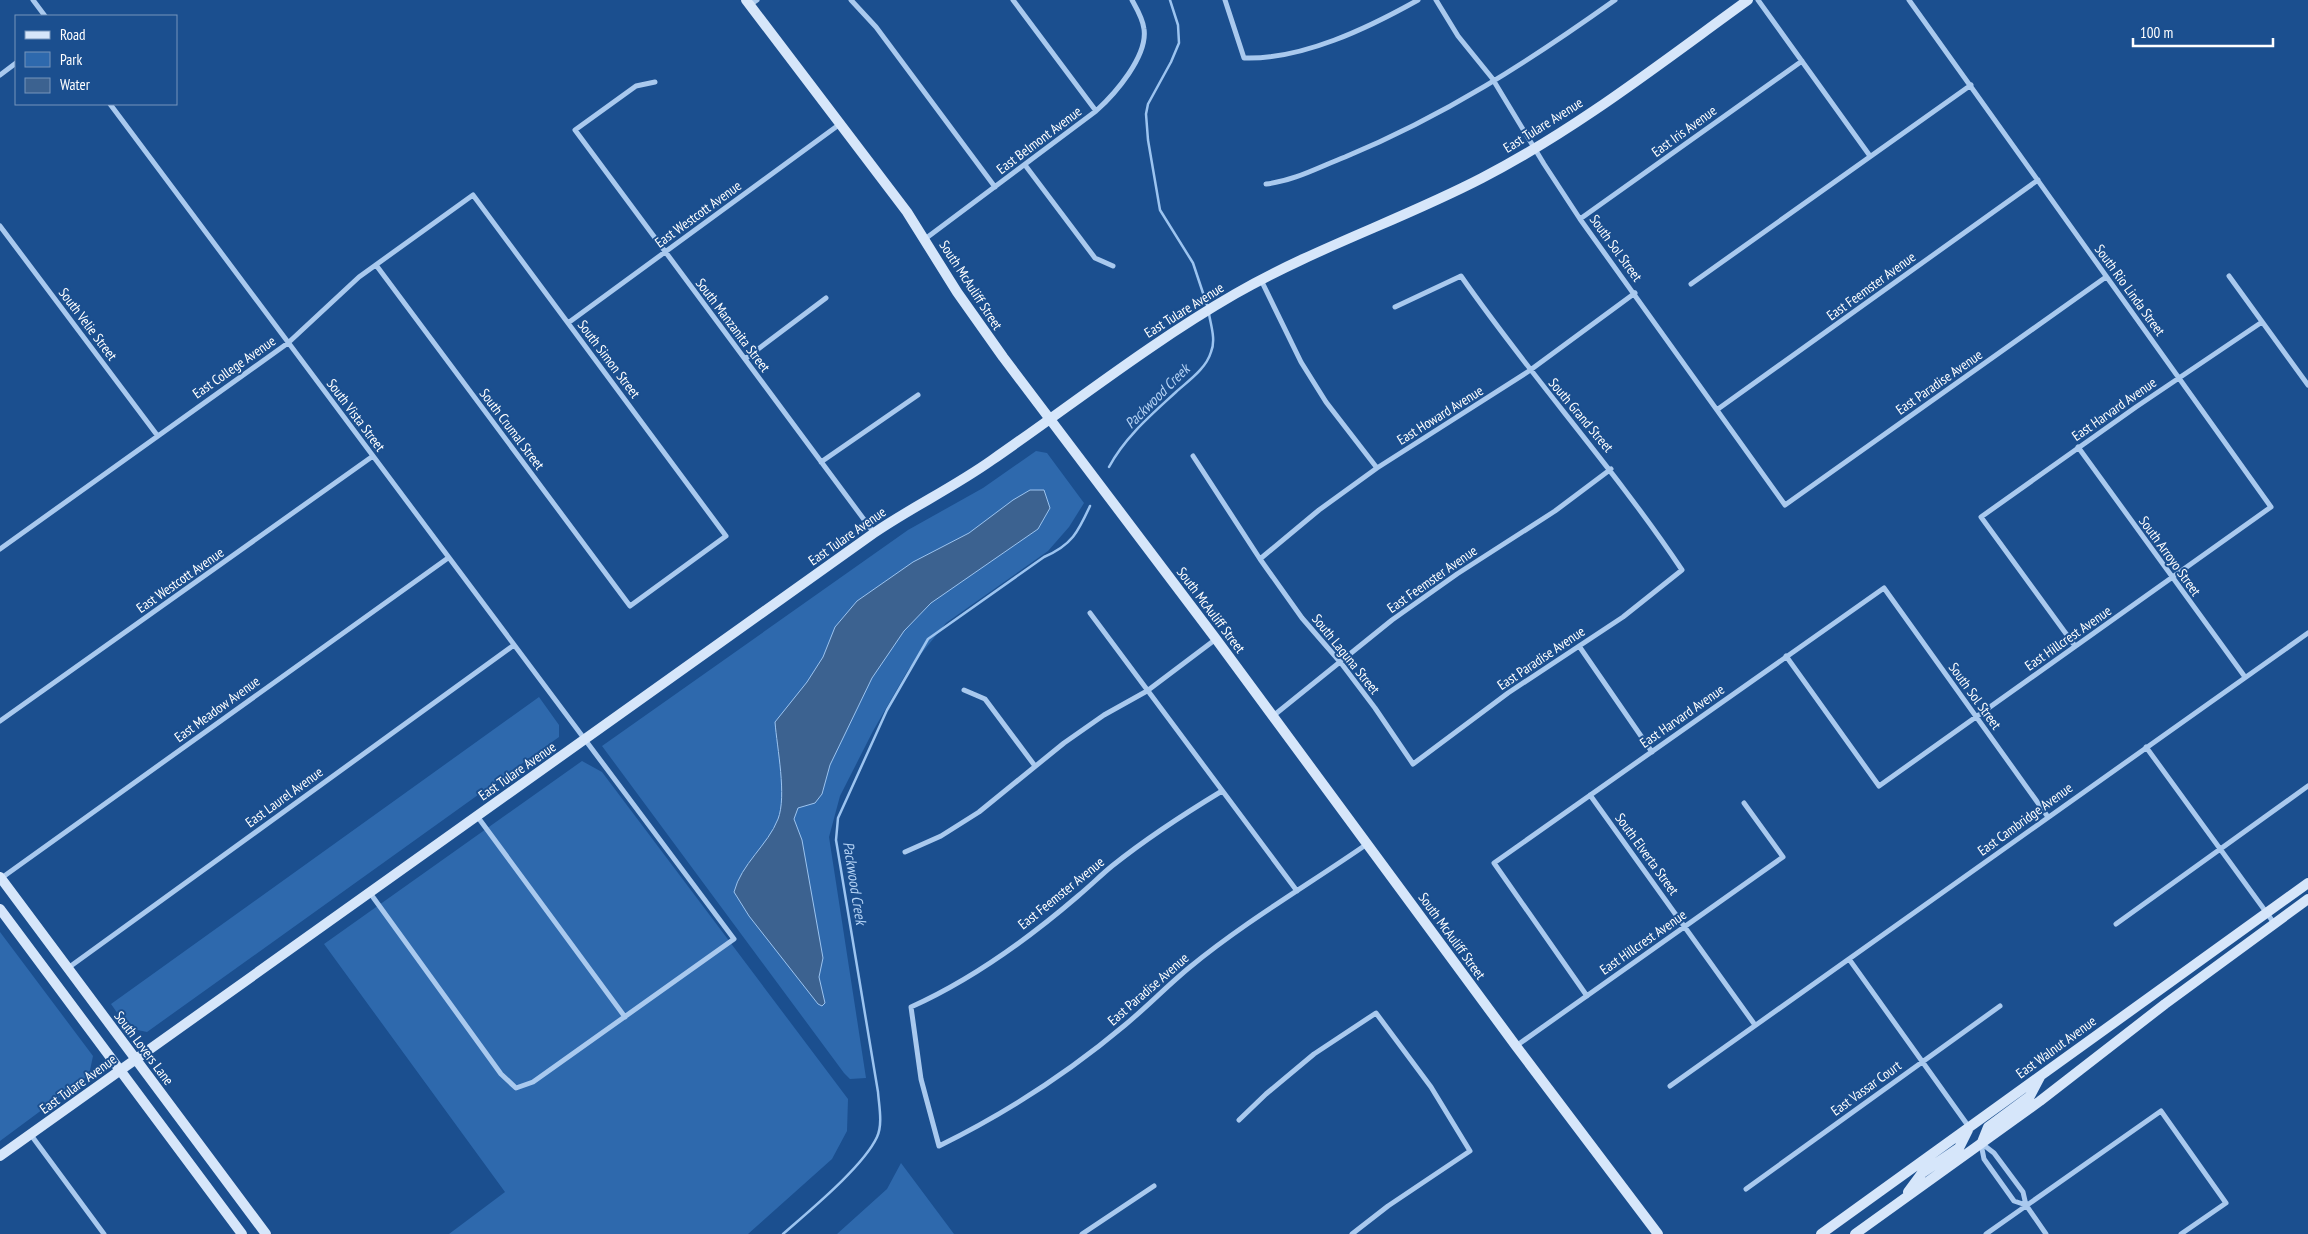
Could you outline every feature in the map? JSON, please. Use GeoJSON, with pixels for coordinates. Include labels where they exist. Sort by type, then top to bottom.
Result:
{"type":"FeatureCollection","features":[{"type":"Feature","properties":{"kind":"street"},"geometry":{"type":"LineString","coordinates":[[33,0],[44,15]]}},
{"type":"Feature","properties":{"kind":"street"},"geometry":{"type":"LineString","coordinates":[[851,0],[876,27],[995,187]]}},
{"type":"Feature","properties":{"kind":"street"},"geometry":{"type":"LineString","coordinates":[[1013,0],[1096,111]]}},
{"type":"Feature","properties":{"kind":"street","name":"East Belmont Avenue"},"geometry":{"type":"LineString","coordinates":[[926,239],[1096,111],[1115,92],[1137,59],[1144,40],[1144,28],[1132,0]]}},
{"type":"Feature","properties":{"kind":"street"},"geometry":{"type":"LineString","coordinates":[[1225,0],[1244,58],[1290,53],[1331,41],[1370,26],[1418,0]]}},
{"type":"Feature","properties":{"kind":"street","name":"South Sol Street"},"geometry":{"type":"LineString","coordinates":[[1436,0],[1458,36],[1494,82],[1534,149],[1580,219],[1635,293],[1785,505]]}},
{"type":"Feature","properties":{"kind":"street"},"geometry":{"type":"LineString","coordinates":[[1266,184],[1284,182],[1375,144],[1428,119],[1494,82],[1615,0]]}},
{"type":"Feature","properties":{"kind":"street","name":"East Tulare Avenue"},"geometry":{"type":"LineString","coordinates":[[0,1156],[874,533],[978,470],[1200,315],[1261,280],[1316,252],[1461,188],[1534,149],[1748,0]]}},
{"type":"Feature","properties":{"kind":"street"},"geometry":{"type":"LineString","coordinates":[[1758,0],[1870,156]]}},
{"type":"Feature","properties":{"kind":"street","name":"South Rio Linda Street"},"geometry":{"type":"LineString","coordinates":[[1909,0],[1972,85],[2106,277],[2180,377],[2271,507]]}},
{"type":"Feature","properties":{"kind":"street","name":"South McAuliff Street"},"geometry":{"type":"LineString","coordinates":[[751,2],[926,239],[974,317],[1658,1234]]}},
{"type":"Feature","properties":{"kind":"street","name":"East Iris Avenue"},"geometry":{"type":"LineString","coordinates":[[1580,219],[1802,62]]}},
{"type":"Feature","properties":{"kind":"street"},"geometry":{"type":"LineString","coordinates":[[0,75],[15,64]]}},
{"type":"Feature","properties":{"kind":"street","name":"South Manzanita Street"},"geometry":{"type":"LineString","coordinates":[[656,82],[636,86],[575,130],[874,533]]}},
{"type":"Feature","properties":{"kind":"street"},"geometry":{"type":"LineString","coordinates":[[1691,284],[1972,85]]}},
{"type":"Feature","properties":{"kind":"street","name":"South Vista Street"},"geometry":{"type":"LineString","coordinates":[[111,105],[734,939],[625,1017]]}},
{"type":"Feature","properties":{"kind":"street","name":"East Westcott Avenue"},"geometry":{"type":"LineString","coordinates":[[568,323],[840,123]]}},
{"type":"Feature","properties":{"kind":"street"},"geometry":{"type":"LineString","coordinates":[[1025,166],[1095,258],[1113,266]]}},
{"type":"Feature","properties":{"kind":"street","name":"East Feemster Avenue"},"geometry":{"type":"LineString","coordinates":[[1718,409],[2038,180]]}},
{"type":"Feature","properties":{"kind":"street","name":"East College Avenue"},"geometry":{"type":"LineString","coordinates":[[0,548],[288,343],[340,294],[376,265],[474,196]]}},
{"type":"Feature","properties":{"kind":"street","name":"South Simon Street"},"geometry":{"type":"LineString","coordinates":[[474,196],[726,536]]}},
{"type":"Feature","properties":{"kind":"street","name":"South Velie Street"},"geometry":{"type":"LineString","coordinates":[[0,226],[157,435]]}},
{"type":"Feature","properties":{"kind":"street","name":"South Crumal Street"},"geometry":{"type":"LineString","coordinates":[[376,265],[630,606],[726,536]]}},
{"type":"Feature","properties":{"kind":"street","name":"South Grand Street"},"geometry":{"type":"LineString","coordinates":[[1396,308],[1461,276],[1529,371],[1611,469],[1647,517],[1682,570]]}},
{"type":"Feature","properties":{"kind":"street"},"geometry":{"type":"LineString","coordinates":[[2230,276],[2308,385]]}},
{"type":"Feature","properties":{"kind":"street","name":"East Paradise Avenue"},"geometry":{"type":"LineString","coordinates":[[1785,505],[2106,277]]}},
{"type":"Feature","properties":{"kind":"street"},"geometry":{"type":"LineString","coordinates":[[1261,280],[1301,362],[1326,402],[1377,468]]}},
{"type":"Feature","properties":{"kind":"street","name":"East Howard Avenue"},"geometry":{"type":"LineString","coordinates":[[1260,559],[1319,510],[1377,468],[1529,371],[1635,293]]}},
{"type":"Feature","properties":{"kind":"street"},"geometry":{"type":"LineString","coordinates":[[745,359],[826,298]]}},
{"type":"Feature","properties":{"kind":"street","name":"East Harvard Avenue"},"geometry":{"type":"LineString","coordinates":[[2075,646],[1981,517],[2180,377],[2262,322]]}},
{"type":"Feature","properties":{"kind":"street"},"geometry":{"type":"LineString","coordinates":[[821,462],[918,394]]}},
{"type":"Feature","properties":{"kind":"street","name":"South Arroyo Street"},"geometry":{"type":"LineString","coordinates":[[2078,448],[2245,677]]}},
{"type":"Feature","properties":{"kind":"street","name":"East Westcott Avenue"},"geometry":{"type":"LineString","coordinates":[[0,722],[373,456]]}},
{"type":"Feature","properties":{"kind":"street","name":"South Laguna Street"},"geometry":{"type":"LineString","coordinates":[[1193,456],[1260,559],[1302,618],[1341,663],[1375,708],[1412,764]]}},
{"type":"Feature","properties":{"kind":"street","name":"East Feemster Avenue"},"geometry":{"type":"LineString","coordinates":[[1273,716],[1392,620],[1555,510],[1611,469]]}},
{"type":"Feature","properties":{"kind":"street","name":"East Hillcrest Avenue"},"geometry":{"type":"LineString","coordinates":[[1786,656],[1879,786],[2271,507]]}},
{"type":"Feature","properties":{"kind":"street","name":"East Meadow Avenue"},"geometry":{"type":"LineString","coordinates":[[0,878],[448,558]]}},
{"type":"Feature","properties":{"kind":"street","name":"East Paradise Avenue"},"geometry":{"type":"LineString","coordinates":[[1412,764],[1508,693],[1623,617],[1682,570]]}},
{"type":"Feature","properties":{"kind":"street","name":"South Sol Street"},"geometry":{"type":"LineString","coordinates":[[1884,588],[2048,817]]}},
{"type":"Feature","properties":{"kind":"street","name":"East Harvard Avenue"},"geometry":{"type":"LineString","coordinates":[[1587,996],[1494,863],[1884,588]]}},
{"type":"Feature","properties":{"kind":"street"},"geometry":{"type":"LineString","coordinates":[[1090,613],[1297,891]]}},
{"type":"Feature","properties":{"kind":"street","name":"East Cambridge Avenue"},"geometry":{"type":"LineString","coordinates":[[1670,1086],[2308,633]]}},
{"type":"Feature","properties":{"kind":"street"},"geometry":{"type":"LineString","coordinates":[[905,852],[940,836],[979,812],[1064,743],[1104,715],[1147,691],[1216,639]]}},
{"type":"Feature","properties":{"kind":"street","name":"East Laurel Avenue"},"geometry":{"type":"LineString","coordinates":[[68,968],[514,645]]}},
{"type":"Feature","properties":{"kind":"street"},"geometry":{"type":"LineString","coordinates":[[1579,646],[1652,752]]}},
{"type":"Feature","properties":{"kind":"street"},"geometry":{"type":"LineString","coordinates":[[964,690],[985,699],[1035,766]]}},
{"type":"Feature","properties":{"kind":"street"},"geometry":{"type":"LineString","coordinates":[[2146,747],[2274,923]]}},
{"type":"Feature","properties":{"kind":"street"},"geometry":{"type":"LineString","coordinates":[[2116,924],[2308,786]]}},
{"type":"Feature","properties":{"kind":"street","name":"East Feemster Avenue"},"geometry":{"type":"LineString","coordinates":[[939,1146],[921,1079],[911,1006],[945,989],[1005,952],[1078,897],[1111,867],[1149,839],[1222,791]]}},
{"type":"Feature","properties":{"kind":"street","name":"South Elverta Street"},"geometry":{"type":"LineString","coordinates":[[1590,795],[1755,1025]]}},
{"type":"Feature","properties":{"kind":"street","name":"East Hillcrest Avenue"},"geometry":{"type":"LineString","coordinates":[[1516,1046],[1783,857],[1744,803]]}},
{"type":"Feature","properties":{"kind":"street"},"geometry":{"type":"LineString","coordinates":[[370,893],[501,1074],[516,1088],[533,1082],[625,1017],[477,816]]}},
{"type":"Feature","properties":{"kind":"street","name":"East Paradise Avenue"},"geometry":{"type":"LineString","coordinates":[[939,1146],[979,1127],[1040,1090],[1126,1024],[1190,967],[1250,921],[1368,844]]}},
{"type":"Feature","properties":{"kind":"street","name":"South Lovers Lane"},"geometry":{"type":"LineString","coordinates":[[0,878],[266,1234]]}},
{"type":"Feature","properties":{"kind":"street","name":"East Walnut Avenue"},"geometry":{"type":"LineString","coordinates":[[1821,1234],[2308,883]]}},
{"type":"Feature","properties":{"kind":"street"},"geometry":{"type":"LineString","coordinates":[[1855,1234],[2040,1101],[2153,1013],[2308,899]]}},
{"type":"Feature","properties":{"kind":"street"},"geometry":{"type":"LineString","coordinates":[[0,909],[242,1234]]}},
{"type":"Feature","properties":{"kind":"street"},"geometry":{"type":"LineString","coordinates":[[1848,959],[1970,1127],[1959,1148],[1922,1173],[1900,1202]]}},
{"type":"Feature","properties":{"kind":"street"},"geometry":{"type":"LineString","coordinates":[[2143,1002],[2153,1013]]}},
{"type":"Feature","properties":{"kind":"street","name":"East Vassar Court"},"geometry":{"type":"LineString","coordinates":[[1746,1189],[2000,1006]]}},
{"type":"Feature","properties":{"kind":"street"},"geometry":{"type":"LineString","coordinates":[[1240,1120],[1266,1094],[1314,1054],[1376,1013],[1431,1087],[1470,1152],[1388,1206],[1352,1234]]}},
{"type":"Feature","properties":{"kind":"street"},"geometry":{"type":"LineString","coordinates":[[2026,1205],[2014,1201],[1984,1159],[1981,1143],[1988,1127],[2030,1096],[2042,1075]]}},
{"type":"Feature","properties":{"kind":"street"},"geometry":{"type":"LineString","coordinates":[[1986,1234],[2161,1111],[2226,1203],[2181,1234]]}},
{"type":"Feature","properties":{"kind":"street"},"geometry":{"type":"LineString","coordinates":[[31,1135],[104,1234]]}},
{"type":"Feature","properties":{"kind":"street"},"geometry":{"type":"LineString","coordinates":[[1981,1143],[1994,1153],[2023,1192],[2026,1205],[2046,1234]]}},
{"type":"Feature","properties":{"kind":"street"},"geometry":{"type":"LineString","coordinates":[[1082,1234],[1154,1186]]}},
{"type":"Feature","properties":{"kind":"green space"},"geometry":{"type":"Polygon","coordinates":[[[1036,451],[1047,453],[1084,503],[1069,527],[1048,551],[946,623],[908,670],[873,731],[840,796],[829,837],[866,1078],[850,1079],[602,746],[908,530],[983,488],[1036,451]]]}},
{"type":"Feature","properties":{"kind":"green space"},"geometry":{"type":"Polygon","coordinates":[[[539,697],[559,725],[559,737],[147,1032],[128,1028],[111,1004],[539,697]]]}},
{"type":"Feature","properties":{"kind":"green space"},"geometry":{"type":"Polygon","coordinates":[[[582,761],[602,772],[848,1099],[847,1131],[832,1159],[748,1234],[449,1234],[505,1192],[324,944],[582,761]]]}},
{"type":"Feature","properties":{"kind":"green space"},"geometry":{"type":"Polygon","coordinates":[[[0,932],[93,1056],[89,1075],[0,1141],[0,932]]]}},
{"type":"Feature","properties":{"kind":"green space"},"geometry":{"type":"Polygon","coordinates":[[[901,1163],[954,1234],[837,1234],[887,1189],[901,1163]]]}},
{"type":"Feature","properties":{"kind":"water"},"geometry":{"type":"Polygon","coordinates":[[[1030,490],[1044,490],[1050,508],[1038,529],[931,603],[904,631],[872,678],[830,765],[822,794],[815,803],[798,808],[794,819],[802,840],[823,958],[819,977],[825,1003],[822,1006],[818,1004],[749,916],[734,892],[742,872],[774,828],[781,809],[782,785],[775,722],[807,682],[823,657],[835,627],[857,601],[913,562],[969,533],[1013,500],[1030,490]]]}},
{"type":"Feature","properties":{"kind":"waterway","name":"Packwood Creek"},"geometry":{"type":"LineString","coordinates":[[1170,0],[1178,25],[1179,43],[1148,104],[1146,114],[1148,140],[1160,210],[1193,263],[1208,308]]}},
{"type":"Feature","properties":{"kind":"waterway","name":"Packwood Creek"},"geometry":{"type":"LineString","coordinates":[[1109,467],[1115,456],[1139,427],[1196,374],[1209,358],[1213,343],[1209,314]]}},
{"type":"Feature","properties":{"kind":"waterway","name":"Packwood Creek"},"geometry":{"type":"LineString","coordinates":[[783,1234],[860,1162],[877,1137],[880,1126],[878,1092],[836,840],[838,818],[887,710],[928,639],[1044,557],[1061,548],[1078,530],[1090,506]]}}]}
